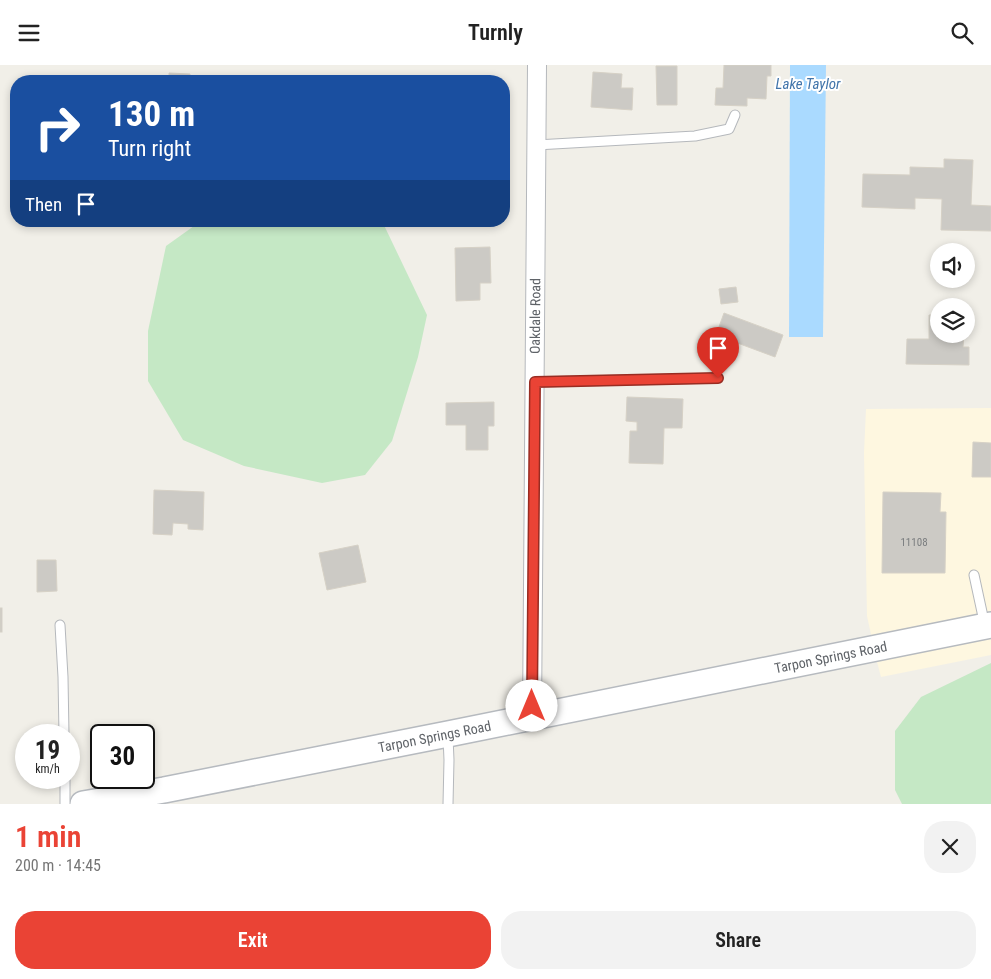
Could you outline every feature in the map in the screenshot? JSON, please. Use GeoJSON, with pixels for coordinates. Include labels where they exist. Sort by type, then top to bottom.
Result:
{"type":"FeatureCollection","features":[{"type":"Feature","properties":{"kind":"main road","name":"Tarpon Springs Road"},"geometry":{"type":"LineString","coordinates":[[83,804],[164,793],[988,625]]}},
{"type":"Feature","properties":{"kind":"street","name":"Oakdale Road"},"geometry":{"type":"LineString","coordinates":[[532,717],[537,65]]}},
{"type":"Feature","properties":{"kind":"lane"},"geometry":{"type":"LineString","coordinates":[[536,145],[694,136],[729,129],[734,115]]}},
{"type":"Feature","properties":{"kind":"lane"},"geometry":{"type":"LineString","coordinates":[[535,382],[718,378]]}},
{"type":"Feature","properties":{"kind":"lane"},"geometry":{"type":"LineString","coordinates":[[974,575],[988,625]]}},
{"type":"Feature","properties":{"kind":"lane"},"geometry":{"type":"LineString","coordinates":[[60,625],[64,724]]}},
{"type":"Feature","properties":{"kind":"lane"},"geometry":{"type":"LineString","coordinates":[[448,734],[448,804]]}},
{"type":"Feature","properties":{"kind":"lane"},"geometry":{"type":"LineString","coordinates":[[65,789],[65,804]]}},
{"type":"Feature","properties":{"kind":"shaded area"},"geometry":{"type":"Polygon","coordinates":[[[991,408],[991,615],[872,639],[867,616],[864,453],[866,409],[991,408]]]}},
{"type":"Feature","properties":{"kind":"shaded area"},"geometry":{"type":"Polygon","coordinates":[[[991,635],[991,655],[881,677],[876,658],[991,635]]]}},
{"type":"Feature","properties":{"kind":"green space"},"geometry":{"type":"Polygon","coordinates":[[[193,227],[385,227],[427,315],[418,357],[392,441],[365,475],[322,483],[244,466],[183,440],[148,381],[148,331],[166,246],[193,227]]]}},
{"type":"Feature","properties":{"kind":"green space"},"geometry":{"type":"Polygon","coordinates":[[[991,663],[991,804],[902,804],[895,790],[895,731],[921,697],[991,663]]]}},
{"type":"Feature","properties":{"kind":"water","name":"Lake Taylor"},"geometry":{"type":"Polygon","coordinates":[[[790,65],[826,65],[823,337],[789,337],[790,65]]]}},
{"type":"Feature","properties":{"kind":"building"},"geometry":{"type":"Polygon","coordinates":[[[724,65],[771,65],[771,76],[767,76],[766,99],[747,98],[747,106],[715,105],[716,88],[723,88],[724,65]]]}},
{"type":"Feature","properties":{"kind":"building"},"geometry":{"type":"Polygon","coordinates":[[[656,66],[677,66],[677,105],[657,105],[656,66]]]}},
{"type":"Feature","properties":{"kind":"building"},"geometry":{"type":"Polygon","coordinates":[[[593,72],[622,74],[621,88],[633,88],[632,110],[591,107],[593,72]]]}},
{"type":"Feature","properties":{"kind":"building"},"geometry":{"type":"Polygon","coordinates":[[[169,73],[190,74],[190,75],[169,75],[169,73]]]}},
{"type":"Feature","properties":{"kind":"building"},"geometry":{"type":"Polygon","coordinates":[[[944,159],[973,160],[971,205],[991,206],[991,231],[941,230],[942,199],[915,198],[915,209],[862,207],[863,174],[910,175],[910,167],[944,168],[944,159]]]}},
{"type":"Feature","properties":{"kind":"building"},"geometry":{"type":"Polygon","coordinates":[[[490,247],[491,283],[480,283],[480,300],[456,301],[455,248],[490,247]]]}},
{"type":"Feature","properties":{"kind":"building"},"geometry":{"type":"Polygon","coordinates":[[[736,287],[738,302],[721,304],[719,289],[736,287]]]}},
{"type":"Feature","properties":{"kind":"building"},"geometry":{"type":"Polygon","coordinates":[[[724,313],[783,335],[775,357],[716,335],[724,313]]]}},
{"type":"Feature","properties":{"kind":"building"},"geometry":{"type":"Polygon","coordinates":[[[930,315],[930,343],[963,343],[963,347],[969,347],[969,365],[906,364],[907,339],[929,339],[930,315]]]}},
{"type":"Feature","properties":{"kind":"building"},"geometry":{"type":"Polygon","coordinates":[[[627,397],[683,399],[682,428],[664,428],[663,464],[629,463],[630,431],[637,431],[637,422],[626,421],[627,397]]]}},
{"type":"Feature","properties":{"kind":"building"},"geometry":{"type":"Polygon","coordinates":[[[494,402],[494,426],[488,426],[488,450],[466,450],[466,425],[446,425],[446,403],[494,402]]]}},
{"type":"Feature","properties":{"kind":"building"},"geometry":{"type":"Polygon","coordinates":[[[973,442],[991,443],[991,477],[972,477],[973,442]]]}},
{"type":"Feature","properties":{"kind":"building"},"geometry":{"type":"Polygon","coordinates":[[[154,490],[204,492],[203,530],[188,529],[188,524],[173,523],[172,535],[153,534],[154,490]]]}},
{"type":"Feature","properties":{"kind":"building"},"geometry":{"type":"Polygon","coordinates":[[[883,492],[941,493],[940,512],[946,512],[945,573],[882,573],[883,492]]]}},
{"type":"Feature","properties":{"kind":"building"},"geometry":{"type":"Polygon","coordinates":[[[358,545],[366,582],[327,590],[319,553],[358,545]]]}},
{"type":"Feature","properties":{"kind":"building"},"geometry":{"type":"Polygon","coordinates":[[[37,560],[56,560],[57,591],[37,592],[37,560]]]}},
{"type":"Feature","properties":{"kind":"building"},"geometry":{"type":"Polygon","coordinates":[[[0,608],[2,608],[2,632],[0,632],[0,608]]]}},
{"type":"Feature","properties":{"kind":"route"},"geometry":{"type":"LineString","coordinates":[[532,706],[535,382],[718,378]]}}]}
